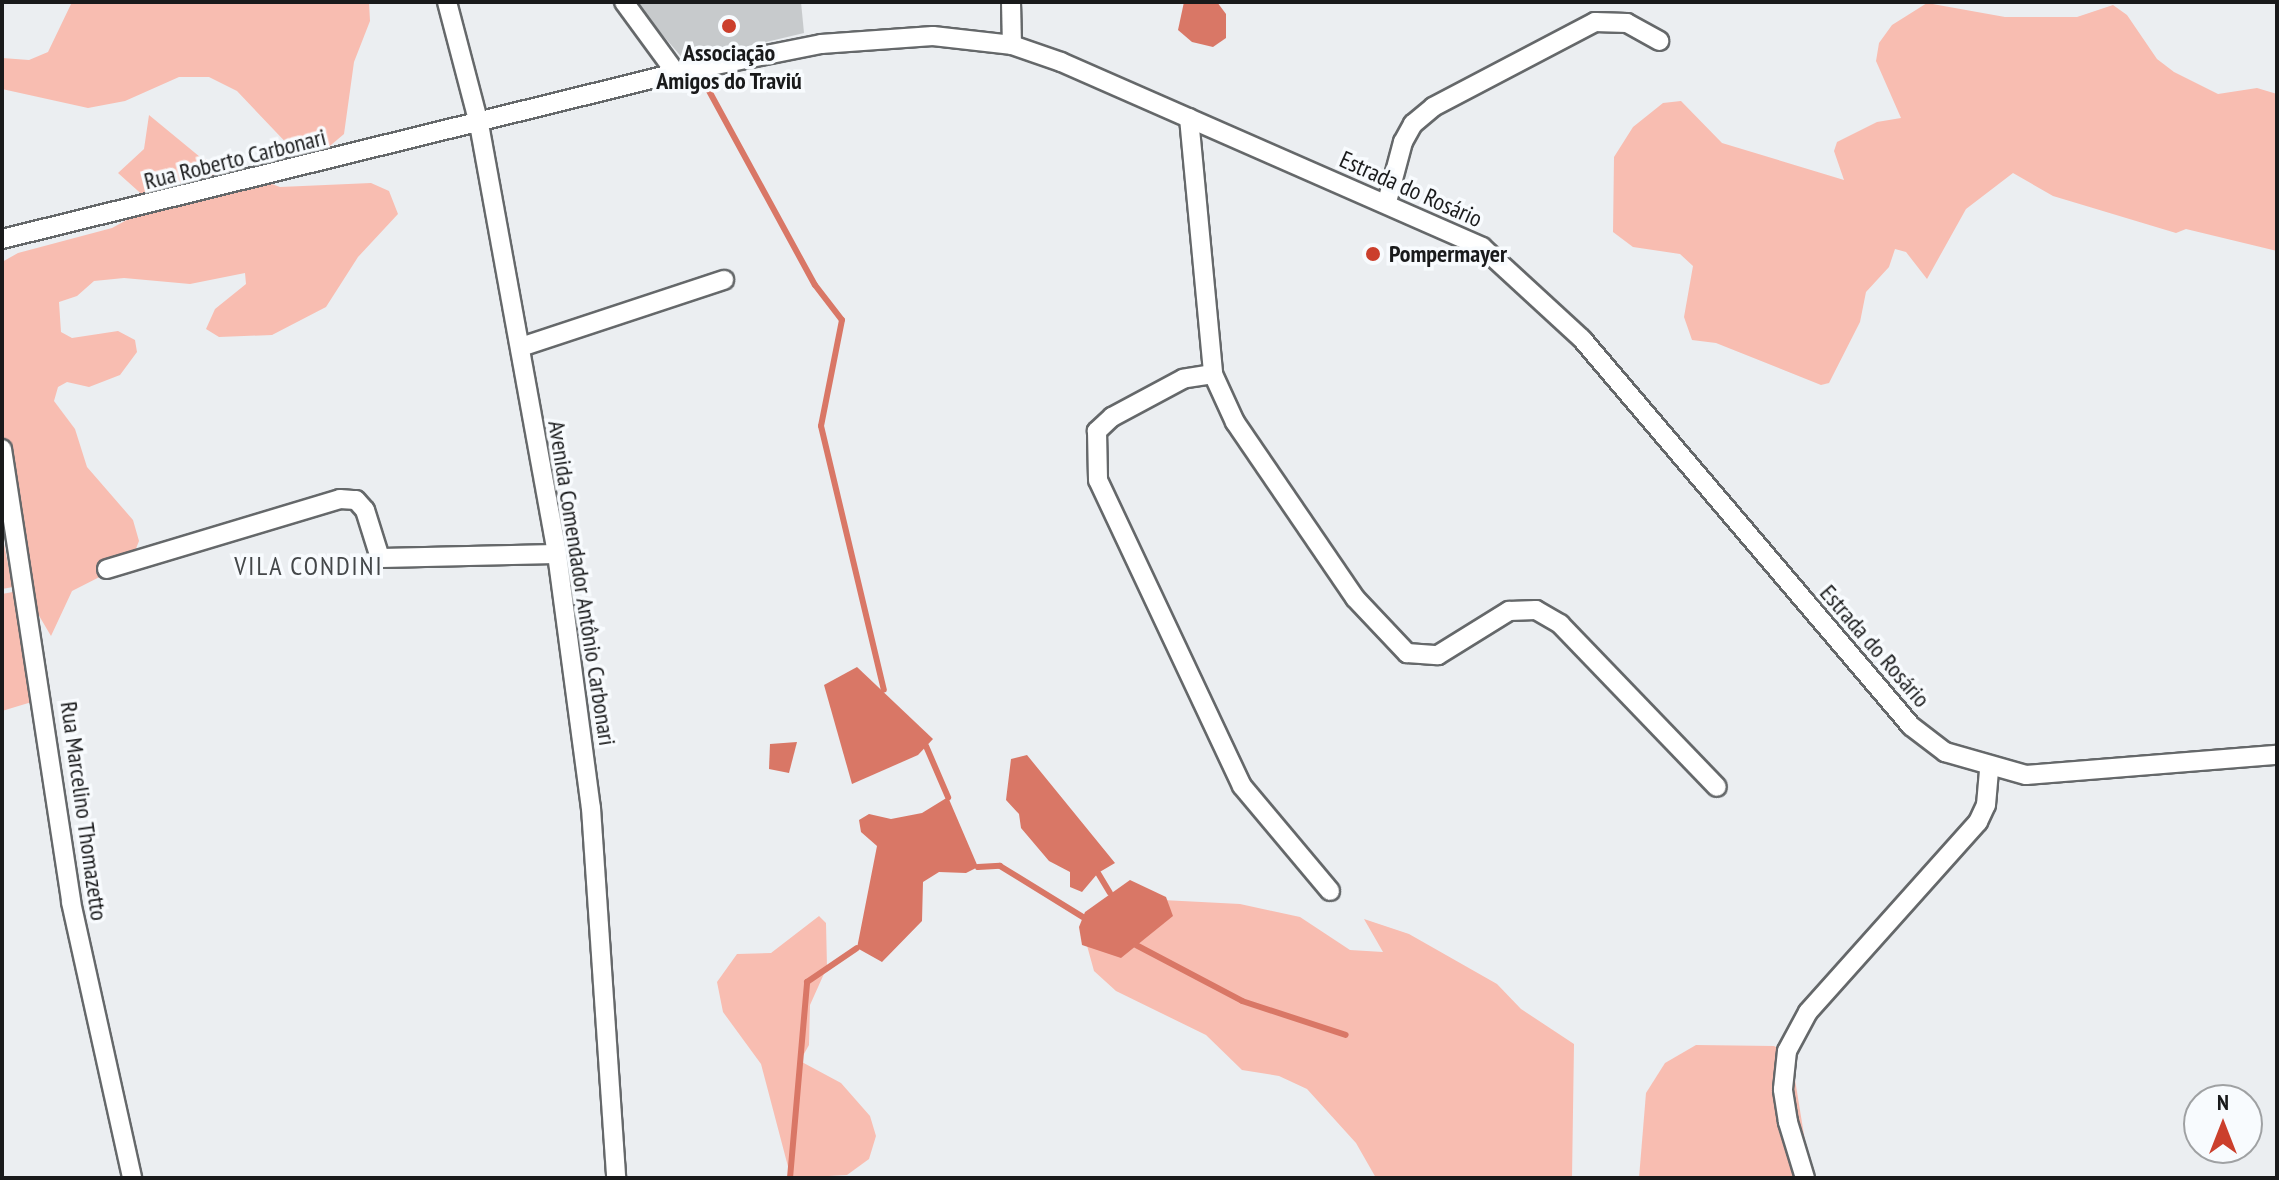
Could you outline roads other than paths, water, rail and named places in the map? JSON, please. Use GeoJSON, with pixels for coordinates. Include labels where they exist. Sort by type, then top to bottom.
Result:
{"type":"FeatureCollection","features":[{"type":"Feature","properties":{"kind":"street","name":"Avenida Comendador Antônio Carbonari"},"geometry":{"type":"LineString","coordinates":[[447,2],[479,124],[557,554],[591,808],[616,1178]]}},
{"type":"Feature","properties":{"kind":"street"},"geometry":{"type":"LineString","coordinates":[[624,2],[676,73]]}},
{"type":"Feature","properties":{"kind":"street"},"geometry":{"type":"LineString","coordinates":[[1011,2],[1012,45]]}},
{"type":"Feature","properties":{"kind":"street"},"geometry":{"type":"LineString","coordinates":[[1387,202],[1403,142],[1413,124],[1433,107],[1595,22],[1627,23],[1659,41]]}},
{"type":"Feature","properties":{"kind":"street","name":"Estrada do Rosário"},"geometry":{"type":"LineString","coordinates":[[479,124],[676,73],[878,36],[933,36],[1012,45],[1387,202],[1482,247],[1547,302],[1911,726],[1945,752],[1989,768],[2026,775],[2277,755]]}},
{"type":"Feature","properties":{"kind":"street"},"geometry":{"type":"LineString","coordinates":[[1189,118],[1213,374],[1235,422],[1355,598],[1407,653],[1438,655],[1509,611],[1536,610],[1560,624],[1717,787]]}},
{"type":"Feature","properties":{"kind":"street","name":"Rua Roberto Carbonari"},"geometry":{"type":"LineString","coordinates":[[2,239],[479,124]]}},
{"type":"Feature","properties":{"kind":"street"},"geometry":{"type":"LineString","coordinates":[[521,347],[724,280]]}},
{"type":"Feature","properties":{"kind":"street"},"geometry":{"type":"LineString","coordinates":[[1213,374],[1183,379],[1112,417],[1097,431],[1098,480],[1242,786],[1330,891]]}},
{"type":"Feature","properties":{"kind":"street","name":"Rua Marcelino Thomazetto"},"geometry":{"type":"LineString","coordinates":[[2,449],[71,902],[132,1178]]}},
{"type":"Feature","properties":{"kind":"street"},"geometry":{"type":"LineString","coordinates":[[107,569],[340,499],[356,500],[365,510],[380,558],[557,554]]}},
{"type":"Feature","properties":{"kind":"street"},"geometry":{"type":"LineString","coordinates":[[1805,1178],[1785,1100],[1787,1051],[1808,1012],[1978,822],[1986,805],[1989,768]]}},
{"type":"Feature","properties":{"kind":"waterway"},"geometry":{"type":"LineString","coordinates":[[708,89],[815,285],[842,320],[821,426],[884,690]]}},
{"type":"Feature","properties":{"kind":"waterway"},"geometry":{"type":"LineString","coordinates":[[926,746],[948,797]]}},
{"type":"Feature","properties":{"kind":"waterway"},"geometry":{"type":"LineString","coordinates":[[978,867],[1000,866],[1083,917]]}},
{"type":"Feature","properties":{"kind":"waterway"},"geometry":{"type":"LineString","coordinates":[[1098,873],[1110,893]]}},
{"type":"Feature","properties":{"kind":"waterway"},"geometry":{"type":"LineString","coordinates":[[1136,945],[1242,1001],[1346,1035]]}},
{"type":"Feature","properties":{"kind":"waterway"},"geometry":{"type":"LineString","coordinates":[[790,1178],[807,982],[857,948]]}},
{"type":"Feature","properties":{"kind":"place","name":"Associação Amigos do Traviú"},"geometry":{"type":"Point","coordinates":[729,26]}},
{"type":"Feature","properties":{"kind":"place","name":"Pompermayer"},"geometry":{"type":"Point","coordinates":[1373,254]}},
{"type":"Feature","properties":{"kind":"district","name":"VILA CONDINI"},"geometry":{"type":"Point","coordinates":[309,566]}}]}
